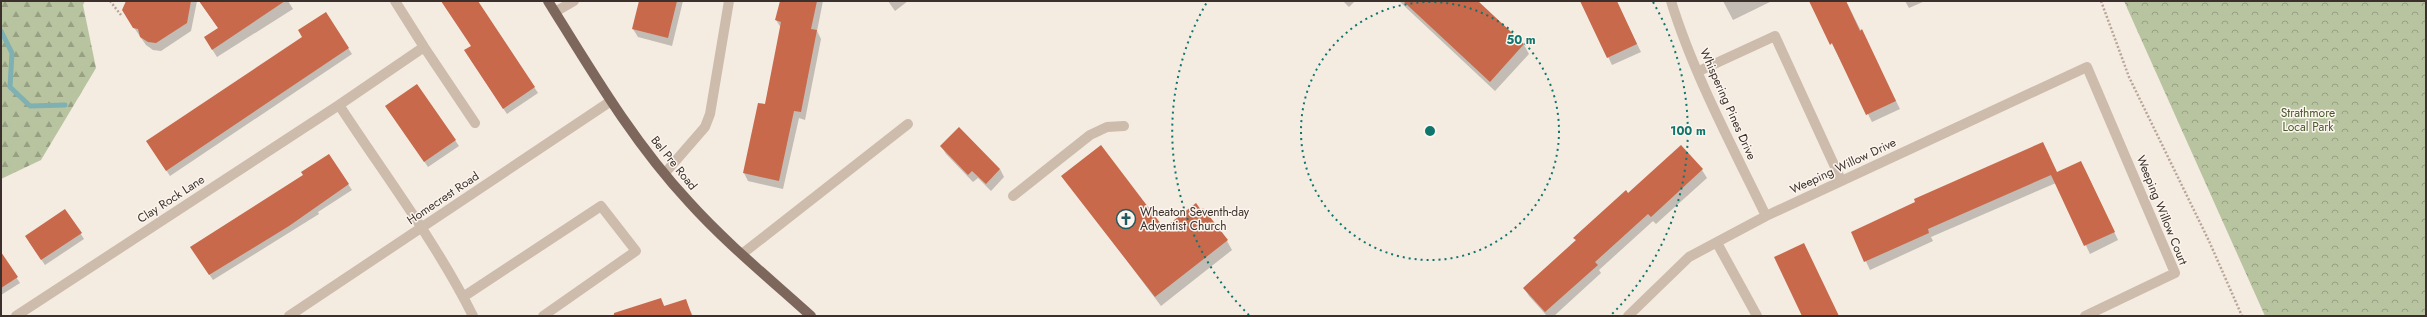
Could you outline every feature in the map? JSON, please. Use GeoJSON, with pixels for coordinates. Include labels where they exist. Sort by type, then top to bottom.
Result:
{"type":"FeatureCollection","features":[{"type":"Feature","properties":{"kind":"main road","name":"Bel Pre Road"},"geometry":{"type":"LineString","coordinates":[[548,1],[611,101],[688,202],[742,254],[811,316]]}},
{"type":"Feature","properties":{"kind":"street"},"geometry":{"type":"LineString","coordinates":[[395,1],[475,123]]}},
{"type":"Feature","properties":{"kind":"street"},"geometry":{"type":"LineString","coordinates":[[555,12],[574,1]]}},
{"type":"Feature","properties":{"kind":"street"},"geometry":{"type":"LineString","coordinates":[[665,173],[705,127],[710,114],[729,1]]}},
{"type":"Feature","properties":{"kind":"street","name":"Whispering Pines Drive"},"geometry":{"type":"LineString","coordinates":[[1671,1],[1699,71],[1766,216]]}},
{"type":"Feature","properties":{"kind":"street"},"geometry":{"type":"LineString","coordinates":[[1699,71],[1775,36],[1841,180]]}},
{"type":"Feature","properties":{"kind":"street","name":"Clay Rock Lane"},"geometry":{"type":"LineString","coordinates":[[16,316],[424,47]]}},
{"type":"Feature","properties":{"kind":"street","name":"Weeping Willow Drive"},"geometry":{"type":"LineString","coordinates":[[1628,316],[1689,258],[1766,216],[2087,66]]}},
{"type":"Feature","properties":{"kind":"street","name":"Weeping Willow Court"},"geometry":{"type":"LineString","coordinates":[[2085,316],[2176,273],[2087,66]]}},
{"type":"Feature","properties":{"kind":"street","name":"Homecrest Road"},"geometry":{"type":"LineString","coordinates":[[289,316],[611,101]]}},
{"type":"Feature","properties":{"kind":"street"},"geometry":{"type":"LineString","coordinates":[[339,104],[420,228],[463,297],[473,316]]}},
{"type":"Feature","properties":{"kind":"street"},"geometry":{"type":"LineString","coordinates":[[742,254],[908,124]]}},
{"type":"Feature","properties":{"kind":"street"},"geometry":{"type":"LineString","coordinates":[[1013,196],[1090,135],[1107,127],[1124,126]]}},
{"type":"Feature","properties":{"kind":"street"},"geometry":{"type":"LineString","coordinates":[[463,297],[601,206],[636,251],[543,316]]}},
{"type":"Feature","properties":{"kind":"street"},"geometry":{"type":"LineString","coordinates":[[1717,243],[1758,316]]}},
{"type":"Feature","properties":{"kind":"path"},"geometry":{"type":"LineString","coordinates":[[110,1],[121,15]]}},
{"type":"Feature","properties":{"kind":"path"},"geometry":{"type":"LineString","coordinates":[[2102,1],[2129,77],[2209,241],[2242,316]]}},
{"type":"Feature","properties":{"kind":"green space"},"geometry":{"type":"Polygon","coordinates":[[[1,1],[85,1],[83,5],[96,68],[41,160],[1,179],[1,1]]]}},
{"type":"Feature","properties":{"kind":"green space","name":"Strathmore Local Park"},"geometry":{"type":"Polygon","coordinates":[[[2124,1],[2426,1],[2426,316],[2265,316],[2124,1]]]}},
{"type":"Feature","properties":{"kind":"building"},"geometry":{"type":"Polygon","coordinates":[[[126,1],[191,1],[187,23],[156,43],[148,42],[140,37],[138,29],[133,28],[122,10],[126,1]]]}},
{"type":"Feature","properties":{"kind":"building"},"geometry":{"type":"Polygon","coordinates":[[[199,1],[285,1],[212,50],[204,37],[218,28],[199,1]]]}},
{"type":"Feature","properties":{"kind":"building"},"geometry":{"type":"Polygon","coordinates":[[[441,1],[478,1],[535,87],[503,109],[464,50],[471,46],[441,1]]]}},
{"type":"Feature","properties":{"kind":"building"},"geometry":{"type":"Polygon","coordinates":[[[639,1],[677,1],[668,38],[632,29],[639,1]]]}},
{"type":"Feature","properties":{"kind":"building"},"geometry":{"type":"Polygon","coordinates":[[[780,1],[817,1],[811,29],[817,30],[801,112],[794,111],[779,181],[743,173],[758,103],[765,104],[781,22],[775,20],[780,1]]]}},
{"type":"Feature","properties":{"kind":"building"},"geometry":{"type":"Polygon","coordinates":[[[1403,1],[1478,1],[1524,44],[1490,82],[1403,1]]]}},
{"type":"Feature","properties":{"kind":"building"},"geometry":{"type":"Polygon","coordinates":[[[1580,1],[1617,1],[1637,44],[1607,58],[1580,1]]]}},
{"type":"Feature","properties":{"kind":"building"},"geometry":{"type":"Polygon","coordinates":[[[1809,1],[1846,1],[1860,31],[1862,29],[1896,101],[1866,115],[1832,43],[1830,45],[1809,1]]]}},
{"type":"Feature","properties":{"kind":"building"},"geometry":{"type":"Polygon","coordinates":[[[326,12],[349,48],[166,171],[146,141],[302,37],[298,30],[326,12]]]}},
{"type":"Feature","properties":{"kind":"building"},"geometry":{"type":"Polygon","coordinates":[[[417,84],[456,140],[424,162],[385,106],[417,84]]]}},
{"type":"Feature","properties":{"kind":"building"},"geometry":{"type":"Polygon","coordinates":[[[959,127],[1000,169],[986,184],[972,171],[968,175],[940,146],[959,127]]]}},
{"type":"Feature","properties":{"kind":"building"},"geometry":{"type":"Polygon","coordinates":[[[2043,142],[2057,172],[2081,161],[2115,232],[2084,246],[2051,175],[1928,229],[1929,233],[1864,262],[1851,232],[1915,202],[1914,199],[2043,142]]]}},
{"type":"Feature","properties":{"kind":"building","name":"Wheaton Seventh-day Adventist Church"},"geometry":{"type":"Polygon","coordinates":[[[1101,145],[1164,228],[1196,203],[1201,210],[1203,208],[1228,240],[1155,297],[1061,176],[1101,145]]]}},
{"type":"Feature","properties":{"kind":"building"},"geometry":{"type":"Polygon","coordinates":[[[1681,145],[1703,169],[1651,217],[1648,214],[1595,262],[1598,265],[1545,312],[1523,288],[1576,240],[1573,238],[1626,190],[1628,193],[1681,145]]]}},
{"type":"Feature","properties":{"kind":"building"},"geometry":{"type":"Polygon","coordinates":[[[329,154],[349,184],[289,226],[209,275],[190,247],[303,175],[301,172],[329,154]]]}},
{"type":"Feature","properties":{"kind":"building"},"geometry":{"type":"Polygon","coordinates":[[[65,209],[82,233],[41,260],[25,236],[65,209]]]}},
{"type":"Feature","properties":{"kind":"building"},"geometry":{"type":"Polygon","coordinates":[[[1804,243],[1839,316],[1802,316],[1774,257],[1804,243]]]}},
{"type":"Feature","properties":{"kind":"building"},"geometry":{"type":"Polygon","coordinates":[[[1,252],[18,277],[1,288],[1,252]]]}},
{"type":"Feature","properties":{"kind":"building"},"geometry":{"type":"Polygon","coordinates":[[[661,298],[664,306],[686,299],[692,316],[614,316],[614,313],[661,298]]]}},
{"type":"Feature","properties":{"kind":"waterway"},"geometry":{"type":"LineString","coordinates":[[1,31],[12,53],[10,87],[30,106],[65,105]]}},
{"type":"Feature","properties":{"kind":"place","name":"Wheaton Seventh-day Adventist Church"},"geometry":{"type":"Point","coordinates":[1126,219]}}]}
